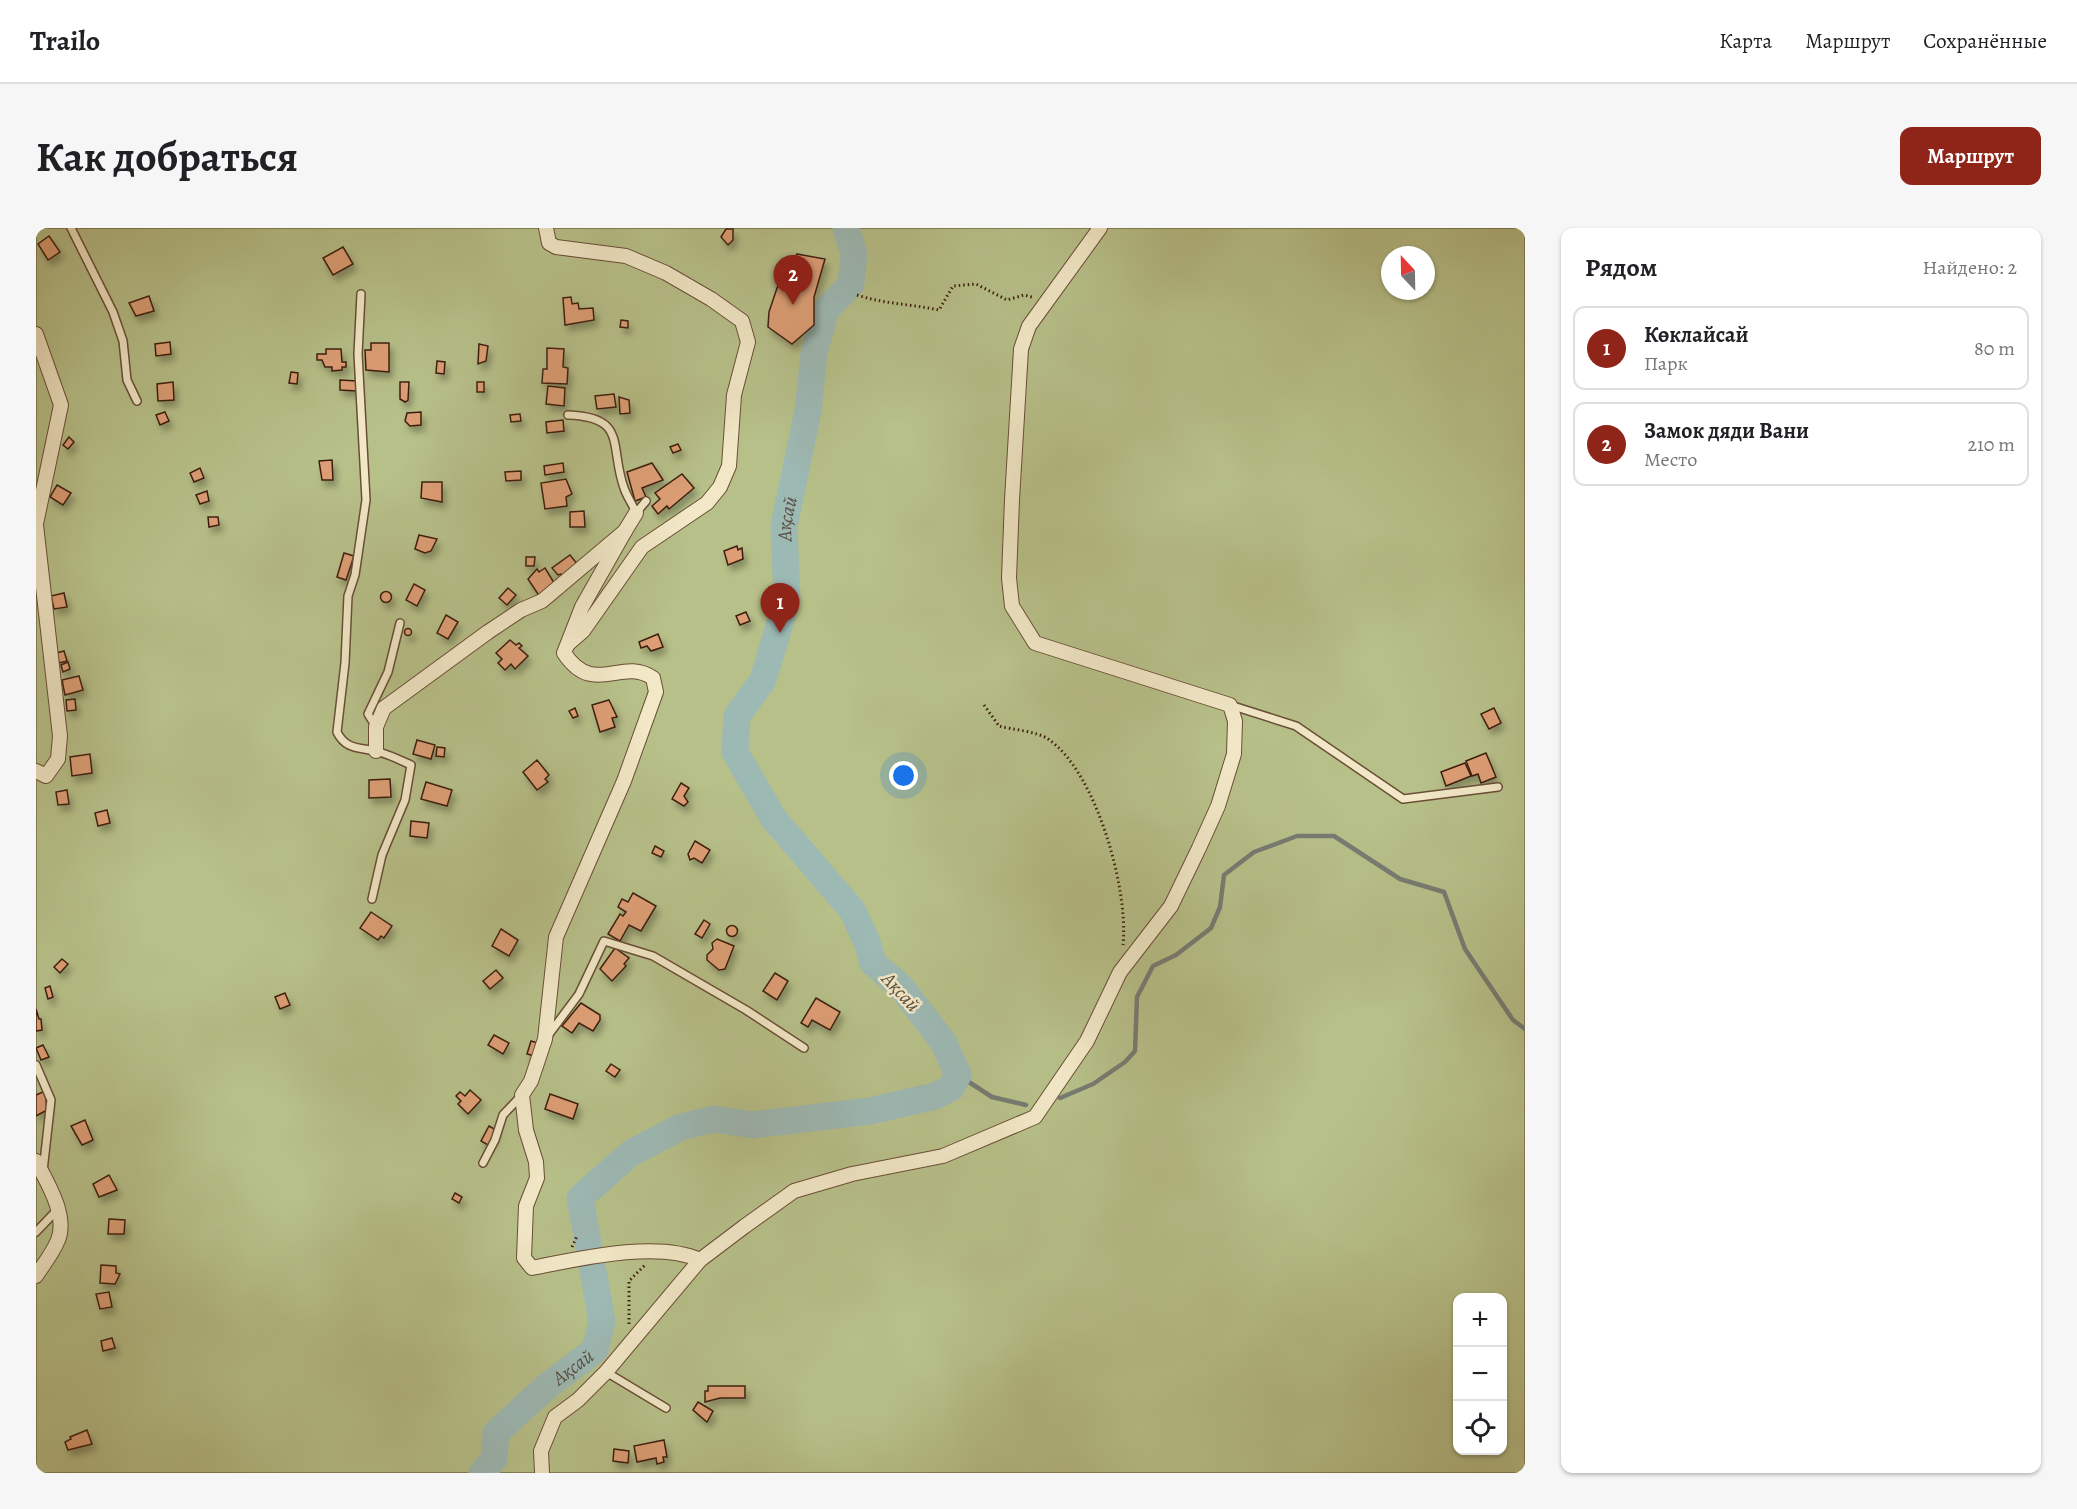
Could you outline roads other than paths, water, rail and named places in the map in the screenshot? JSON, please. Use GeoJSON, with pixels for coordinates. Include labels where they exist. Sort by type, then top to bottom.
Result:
{"type":"FeatureCollection","features":[{"type":"Feature","properties":{"kind":"street"},"geometry":{"type":"LineString","coordinates":[[546,228],[549,243],[556,246],[626,256],[666,273],[711,298],[742,321],[748,342],[734,395],[729,466],[720,487],[708,503],[642,547],[583,631],[566,645]]}},
{"type":"Feature","properties":{"kind":"street"},"geometry":{"type":"LineString","coordinates":[[542,1473],[541,1451],[555,1417],[578,1400],[606,1372],[628,1342],[700,1260],[794,1191],[852,1174],[943,1156],[1035,1118],[1087,1041],[1120,972],[1171,906],[1218,806],[1234,754],[1236,721],[1230,705],[1035,643],[1012,606],[1009,578],[1011,500],[1021,349],[1029,326],[1100,228]]}},
{"type":"Feature","properties":{"kind":"street"},"geometry":{"type":"LineString","coordinates":[[36,334],[61,405],[36,524],[60,736],[58,759],[46,776],[36,771]]}},
{"type":"Feature","properties":{"kind":"street"},"geometry":{"type":"LineString","coordinates":[[636,513],[582,607],[564,653],[572,665],[591,676],[645,673],[654,678],[656,692],[624,781],[556,936],[546,1039],[531,1081],[522,1095],[526,1130],[536,1162],[537,1178],[526,1206],[524,1258],[532,1268],[598,1256],[658,1250],[685,1253],[700,1260]]}},
{"type":"Feature","properties":{"kind":"street"},"geometry":{"type":"LineString","coordinates":[[376,751],[376,727],[384,708],[497,626],[542,601],[625,531]]}},
{"type":"Feature","properties":{"kind":"street"},"geometry":{"type":"LineString","coordinates":[[36,1276],[58,1240],[61,1225],[39,1167]]}},
{"type":"Feature","properties":{"kind":"lane"},"geometry":{"type":"LineString","coordinates":[[71,228],[113,312],[123,341],[127,380],[137,401]]}},
{"type":"Feature","properties":{"kind":"lane"},"geometry":{"type":"LineString","coordinates":[[361,294],[358,354],[366,500],[355,576],[348,596],[345,663],[337,732],[341,741],[350,746],[376,751],[411,765],[405,800],[382,855],[372,899]]}},
{"type":"Feature","properties":{"kind":"lane"},"geometry":{"type":"LineString","coordinates":[[568,415],[598,418],[609,427],[624,489],[636,513],[646,501]]}},
{"type":"Feature","properties":{"kind":"lane"},"geometry":{"type":"LineString","coordinates":[[376,727],[368,714],[388,672],[400,623]]}},
{"type":"Feature","properties":{"kind":"lane"},"geometry":{"type":"LineString","coordinates":[[1230,705],[1296,726],[1403,799],[1498,788]]}},
{"type":"Feature","properties":{"kind":"lane"},"geometry":{"type":"LineString","coordinates":[[546,1039],[579,994],[604,941],[654,956],[747,1010],[804,1048]]}},
{"type":"Feature","properties":{"kind":"lane"},"geometry":{"type":"LineString","coordinates":[[36,1065],[51,1100],[47,1152],[39,1167]]}},
{"type":"Feature","properties":{"kind":"lane"},"geometry":{"type":"LineString","coordinates":[[483,1162],[495,1140],[503,1115],[522,1095]]}},
{"type":"Feature","properties":{"kind":"lane"},"geometry":{"type":"LineString","coordinates":[[36,1233],[57,1210]]}},
{"type":"Feature","properties":{"kind":"lane"},"geometry":{"type":"LineString","coordinates":[[606,1372],[666,1408]]}},
{"type":"Feature","properties":{"kind":"waterway","name":"Ақсай"},"geometry":{"type":"LineString","coordinates":[[482,1473],[494,1459],[496,1433],[546,1387],[595,1350],[602,1322],[580,1198],[631,1153],[681,1127],[714,1119],[753,1125],[870,1111],[935,1096],[951,1088],[958,1075],[944,1043],[901,987],[873,963],[867,942],[852,910],[774,819],[735,752],[737,716],[763,680],[787,599],[784,526],[808,411],[814,353],[826,310],[851,284],[854,254],[846,228]]}},
{"type":"Feature","properties":{"kind":"waterway"},"geometry":{"type":"LineString","coordinates":[[1060,1098],[1093,1084],[1125,1062],[1135,1051],[1137,997],[1153,966],[1176,955],[1211,928],[1220,907],[1224,875],[1254,852],[1297,836],[1334,836],[1400,879],[1444,892],[1465,949],[1513,1020],[1525,1029]]}},
{"type":"Feature","properties":{"kind":"waterway"},"geometry":{"type":"LineString","coordinates":[[958,1075],[992,1097],[1026,1105]]}},
{"type":"Feature","properties":{"kind":"place","name":"Замок дяди Вани"},"geometry":{"type":"Point","coordinates":[793,305]}},
{"type":"Feature","properties":{"kind":"place","name":"Көклайсай"},"geometry":{"type":"Point","coordinates":[780,633]}}]}
